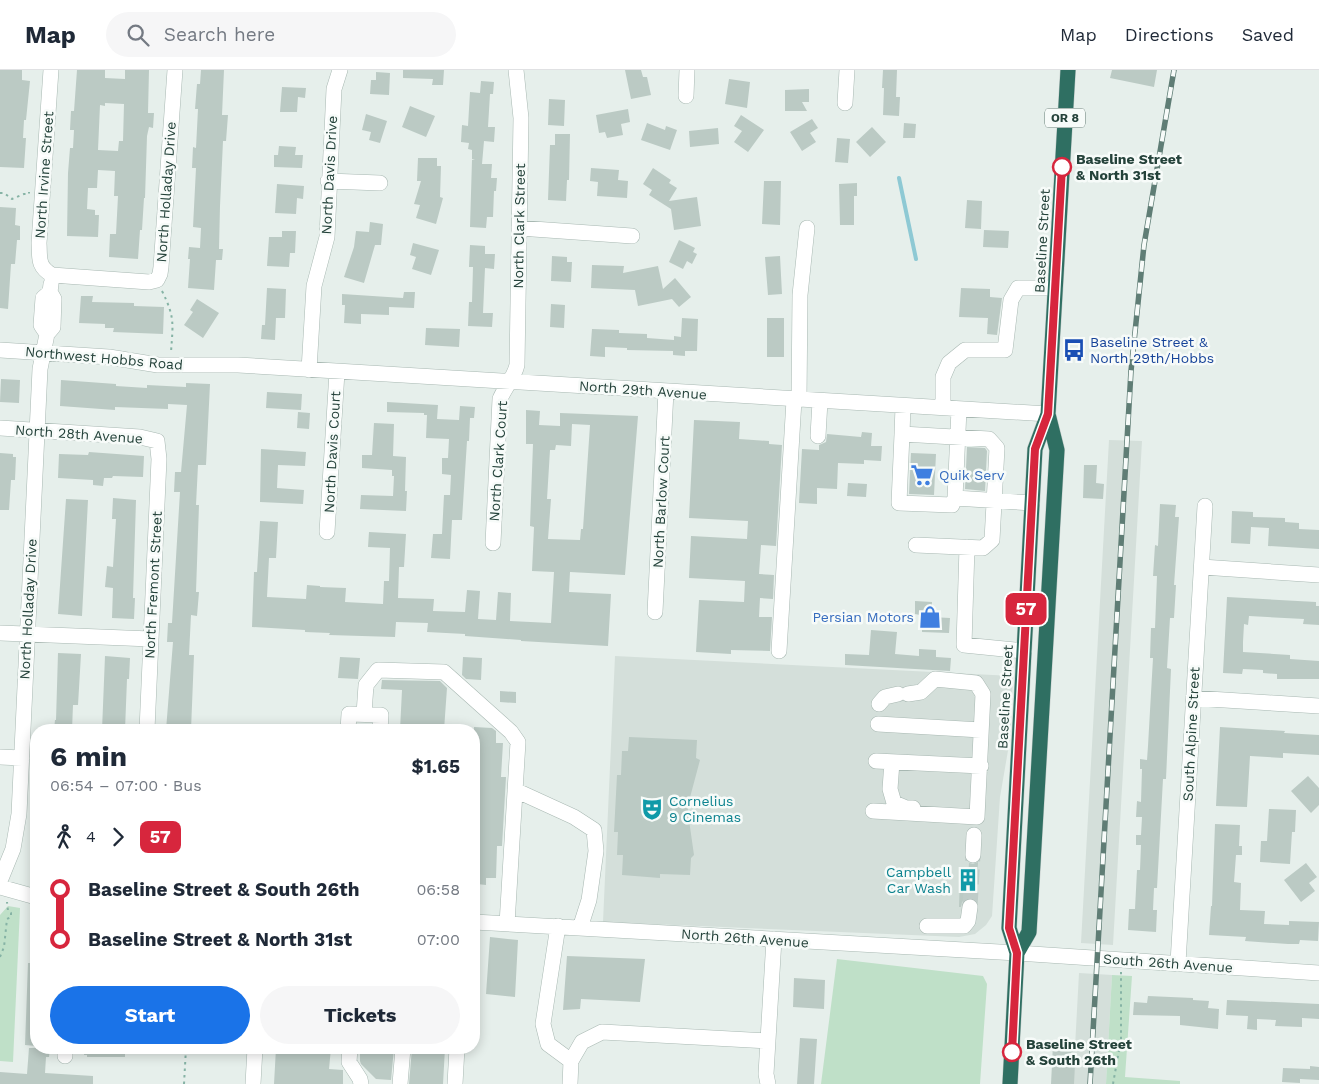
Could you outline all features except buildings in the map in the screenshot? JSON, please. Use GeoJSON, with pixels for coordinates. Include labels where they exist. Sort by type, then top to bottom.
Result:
{"type":"FeatureCollection","features":[{"type":"Feature","properties":{"kind":"highway","name":"Baseline Street"},"geometry":{"type":"LineString","coordinates":[[1010,1084],[1017,953],[1009,928],[1035,449],[1048,414],[1068,70]]}},
{"type":"Feature","properties":{"kind":"highway","name":"Baseline Street"},"geometry":{"type":"LineString","coordinates":[[1017,953],[1029,932],[1057,450],[1048,414]]}},
{"type":"Feature","properties":{"kind":"street","name":"North Irvine Street"},"geometry":{"type":"LineString","coordinates":[[51,70],[39,243],[40,263],[52,275]]}},
{"type":"Feature","properties":{"kind":"street","name":"North Holladay Drive"},"geometry":{"type":"LineString","coordinates":[[4,886],[16,832],[22,758],[36,430],[40,369],[46,334],[41,325],[43,298],[50,292],[52,275],[149,282],[157,280],[162,266],[175,70]]}},
{"type":"Feature","properties":{"kind":"street","name":"North Davis Drive"},"geometry":{"type":"LineString","coordinates":[[309,370],[314,286],[326,237],[334,90],[340,70]]}},
{"type":"Feature","properties":{"kind":"street","name":"North Clark Street"},"geometry":{"type":"LineString","coordinates":[[510,381],[515,373],[517,364],[521,118],[516,70]]}},
{"type":"Feature","properties":{"kind":"street"},"geometry":{"type":"LineString","coordinates":[[686,96],[687,70]]}},
{"type":"Feature","properties":{"kind":"street"},"geometry":{"type":"LineString","coordinates":[[845,103],[847,70]]}},
{"type":"Feature","properties":{"kind":"street"},"geometry":{"type":"LineString","coordinates":[[328,181],[380,183]]}},
{"type":"Feature","properties":{"kind":"street"},"geometry":{"type":"LineString","coordinates":[[519,228],[632,236]]}},
{"type":"Feature","properties":{"kind":"street"},"geometry":{"type":"LineString","coordinates":[[780,651],[796,400],[800,295],[807,228]]}},
{"type":"Feature","properties":{"kind":"street"},"geometry":{"type":"LineString","coordinates":[[943,408],[943,377],[949,363],[965,350],[1005,350],[1011,300],[1018,288],[1055,288]]}},
{"type":"Feature","properties":{"kind":"street","name":"Northwest Hobbs Road"},"geometry":{"type":"LineString","coordinates":[[0,350],[109,357],[170,365],[238,365]]}},
{"type":"Feature","properties":{"kind":"street","name":"North 29th Avenue"},"geometry":{"type":"LineString","coordinates":[[238,365],[1048,414]]}},
{"type":"Feature","properties":{"kind":"street","name":"North Davis Court"},"geometry":{"type":"LineString","coordinates":[[327,532],[337,372]]}},
{"type":"Feature","properties":{"kind":"street","name":"North Clark Court"},"geometry":{"type":"LineString","coordinates":[[493,543],[500,399],[510,381]]}},
{"type":"Feature","properties":{"kind":"street","name":"North Barlow Court"},"geometry":{"type":"LineString","coordinates":[[655,612],[666,391]]}},
{"type":"Feature","properties":{"kind":"street"},"geometry":{"type":"LineString","coordinates":[[818,436],[820,401]]}},
{"type":"Feature","properties":{"kind":"street"},"geometry":{"type":"LineString","coordinates":[[903,406],[899,503],[952,505],[955,498],[959,409]]}},
{"type":"Feature","properties":{"kind":"street","name":"North 28th Avenue"},"geometry":{"type":"LineString","coordinates":[[0,428],[140,437],[157,441]]}},
{"type":"Feature","properties":{"kind":"street"},"geometry":{"type":"LineString","coordinates":[[902,434],[989,439],[997,448],[992,540],[983,548],[916,545]]}},
{"type":"Feature","properties":{"kind":"street","name":"North Fremont Street"},"geometry":{"type":"LineString","coordinates":[[146,724],[159,459],[157,441]]}},
{"type":"Feature","properties":{"kind":"street"},"geometry":{"type":"LineString","coordinates":[[955,498],[1032,503]]}},
{"type":"Feature","properties":{"kind":"street","name":"South Alpine Street"},"geometry":{"type":"LineString","coordinates":[[1178,963],[1205,506]]}},
{"type":"Feature","properties":{"kind":"street"},"geometry":{"type":"LineString","coordinates":[[967,547],[964,645],[1024,651]]}},
{"type":"Feature","properties":{"kind":"street"},"geometry":{"type":"LineString","coordinates":[[1202,567],[1319,575]]}},
{"type":"Feature","properties":{"kind":"street"},"geometry":{"type":"LineString","coordinates":[[0,633],[151,639]]}},
{"type":"Feature","properties":{"kind":"street"},"geometry":{"type":"LineString","coordinates":[[364,714],[366,684],[378,670],[444,672],[511,732],[518,742],[508,924]]}},
{"type":"Feature","properties":{"kind":"street"},"geometry":{"type":"LineString","coordinates":[[873,811],[977,817],[981,766],[983,694],[976,683],[935,679],[921,692],[884,697],[879,704]]}},
{"type":"Feature","properties":{"kind":"street"},"geometry":{"type":"LineString","coordinates":[[1193,698],[1319,706]]}},
{"type":"Feature","properties":{"kind":"street"},"geometry":{"type":"LineString","coordinates":[[348,724],[349,714],[381,715],[380,724]]}},
{"type":"Feature","properties":{"kind":"street"},"geometry":{"type":"LineString","coordinates":[[878,724],[981,730]]}},
{"type":"Feature","properties":{"kind":"street"},"geometry":{"type":"LineString","coordinates":[[0,757],[22,758]]}},
{"type":"Feature","properties":{"kind":"street"},"geometry":{"type":"LineString","coordinates":[[876,761],[981,766]]}},
{"type":"Feature","properties":{"kind":"street"},"geometry":{"type":"LineString","coordinates":[[892,762],[890,789],[894,803],[906,808],[956,810],[971,817]]}},
{"type":"Feature","properties":{"kind":"street"},"geometry":{"type":"LineString","coordinates":[[515,790],[574,817],[594,830],[596,851],[589,900],[580,928]]}},
{"type":"Feature","properties":{"kind":"street"},"geometry":{"type":"LineString","coordinates":[[973,855],[974,835]]}},
{"type":"Feature","properties":{"kind":"street"},"geometry":{"type":"LineString","coordinates":[[4,886],[30,895]]}},
{"type":"Feature","properties":{"kind":"street"},"geometry":{"type":"LineString","coordinates":[[927,926],[964,926],[968,921],[970,907]]}},
{"type":"Feature","properties":{"kind":"street","name":"North 26th Avenue"},"geometry":{"type":"LineString","coordinates":[[480,922],[1017,953]]}},
{"type":"Feature","properties":{"kind":"street"},"geometry":{"type":"LineString","coordinates":[[558,926],[543,1024],[548,1044],[571,1061]]}},
{"type":"Feature","properties":{"kind":"street"},"geometry":{"type":"LineString","coordinates":[[768,1084],[766,1074],[774,939]]}},
{"type":"Feature","properties":{"kind":"street","name":"South 26th Avenue"},"geometry":{"type":"LineString","coordinates":[[1017,953],[1319,973]]}},
{"type":"Feature","properties":{"kind":"street"},"geometry":{"type":"LineString","coordinates":[[570,1084],[571,1061],[582,1042],[602,1032],[768,1041]]}},
{"type":"Feature","properties":{"kind":"street"},"geometry":{"type":"LineString","coordinates":[[253,1084],[255,1054]]}},
{"type":"Feature","properties":{"kind":"street"},"geometry":{"type":"LineString","coordinates":[[350,1054],[349,1062],[360,1079],[361,1084]]}},
{"type":"Feature","properties":{"kind":"street"},"geometry":{"type":"LineString","coordinates":[[400,1084],[402,1054]]}},
{"type":"Feature","properties":{"kind":"street"},"geometry":{"type":"LineString","coordinates":[[455,1084],[457,1054]]}},
{"type":"Feature","properties":{"kind":"path"},"geometry":{"type":"LineString","coordinates":[[0,193],[15,199],[24,194],[29,194],[29,187]]}},
{"type":"Feature","properties":{"kind":"path"},"geometry":{"type":"LineString","coordinates":[[157,280],[173,319],[170,365]]}},
{"type":"Feature","properties":{"kind":"path"},"geometry":{"type":"LineString","coordinates":[[0,957],[4,947],[7,919],[11,917],[11,913],[8,911],[4,886]]}},
{"type":"Feature","properties":{"kind":"path"},"geometry":{"type":"LineString","coordinates":[[1113,1084],[1121,1039],[1122,959]]}},
{"type":"Feature","properties":{"kind":"path"},"geometry":{"type":"LineString","coordinates":[[184,1084],[186,1054]]}},
{"type":"Feature","properties":{"kind":"shaded area"},"geometry":{"type":"Polygon","coordinates":[[[1109,440],[1142,441],[1113,945],[1081,943],[1109,440]]]}},
{"type":"Feature","properties":{"kind":"shaded area"},"geometry":{"type":"Polygon","coordinates":[[[615,656],[1013,676],[1010,739],[1000,797],[992,916],[986,925],[975,934],[959,937],[603,922],[615,656]]]}},
{"type":"Feature","properties":{"kind":"shaded area"},"geometry":{"type":"Polygon","coordinates":[[[1079,973],[1112,975],[1106,1084],[1073,1084],[1079,973]]]}},
{"type":"Feature","properties":{"kind":"green space"},"geometry":{"type":"Polygon","coordinates":[[[8,906],[20,908],[13,1062],[0,1061],[0,915],[8,906]]]}},
{"type":"Feature","properties":{"kind":"green space"},"geometry":{"type":"Polygon","coordinates":[[[837,959],[983,976],[987,984],[980,1084],[821,1084],[837,959]]]}},
{"type":"Feature","properties":{"kind":"green space"},"geometry":{"type":"Polygon","coordinates":[[[1112,975],[1132,976],[1125,1077],[1180,1081],[1180,1084],[1106,1084],[1112,975]]]}},
{"type":"Feature","properties":{"kind":"waterway"},"geometry":{"type":"LineString","coordinates":[[899,178],[916,259]]}},
{"type":"Feature","properties":{"kind":"tunnel"},"geometry":{"type":"LineString","coordinates":[[970,907],[973,855]]}},
{"type":"Feature","properties":{"kind":"railway"},"geometry":{"type":"LineString","coordinates":[[1090,1084],[1131,371],[1144,245],[1174,70]]}},
{"type":"Feature","properties":{"kind":"bus line","name":"57"},"geometry":{"type":"LineString","coordinates":[[1012,1052],[1017,953],[1009,928],[1035,449],[1048,414],[1062,167]]}},
{"type":"Feature","properties":{"kind":"place","name":"Baseline Street & North 31st"},"geometry":{"type":"Point","coordinates":[1062,167]}},
{"type":"Feature","properties":{"kind":"place","name":"Baseline Street & North 29th/Hobbs"},"geometry":{"type":"Point","coordinates":[1074,350]}},
{"type":"Feature","properties":{"kind":"place","name":"Quik Serv"},"geometry":{"type":"Point","coordinates":[922,475]}},
{"type":"Feature","properties":{"kind":"place","name":"Persian Motors"},"geometry":{"type":"Point","coordinates":[930,617]}},
{"type":"Feature","properties":{"kind":"place","name":"Cornelius 9 Cinemas"},"geometry":{"type":"Point","coordinates":[652,809]}},
{"type":"Feature","properties":{"kind":"place","name":"Campbell Car Wash"},"geometry":{"type":"Point","coordinates":[968,880]}},
{"type":"Feature","properties":{"kind":"place","name":"Baseline Street & South 26th"},"geometry":{"type":"Point","coordinates":[1012,1052]}}]}
